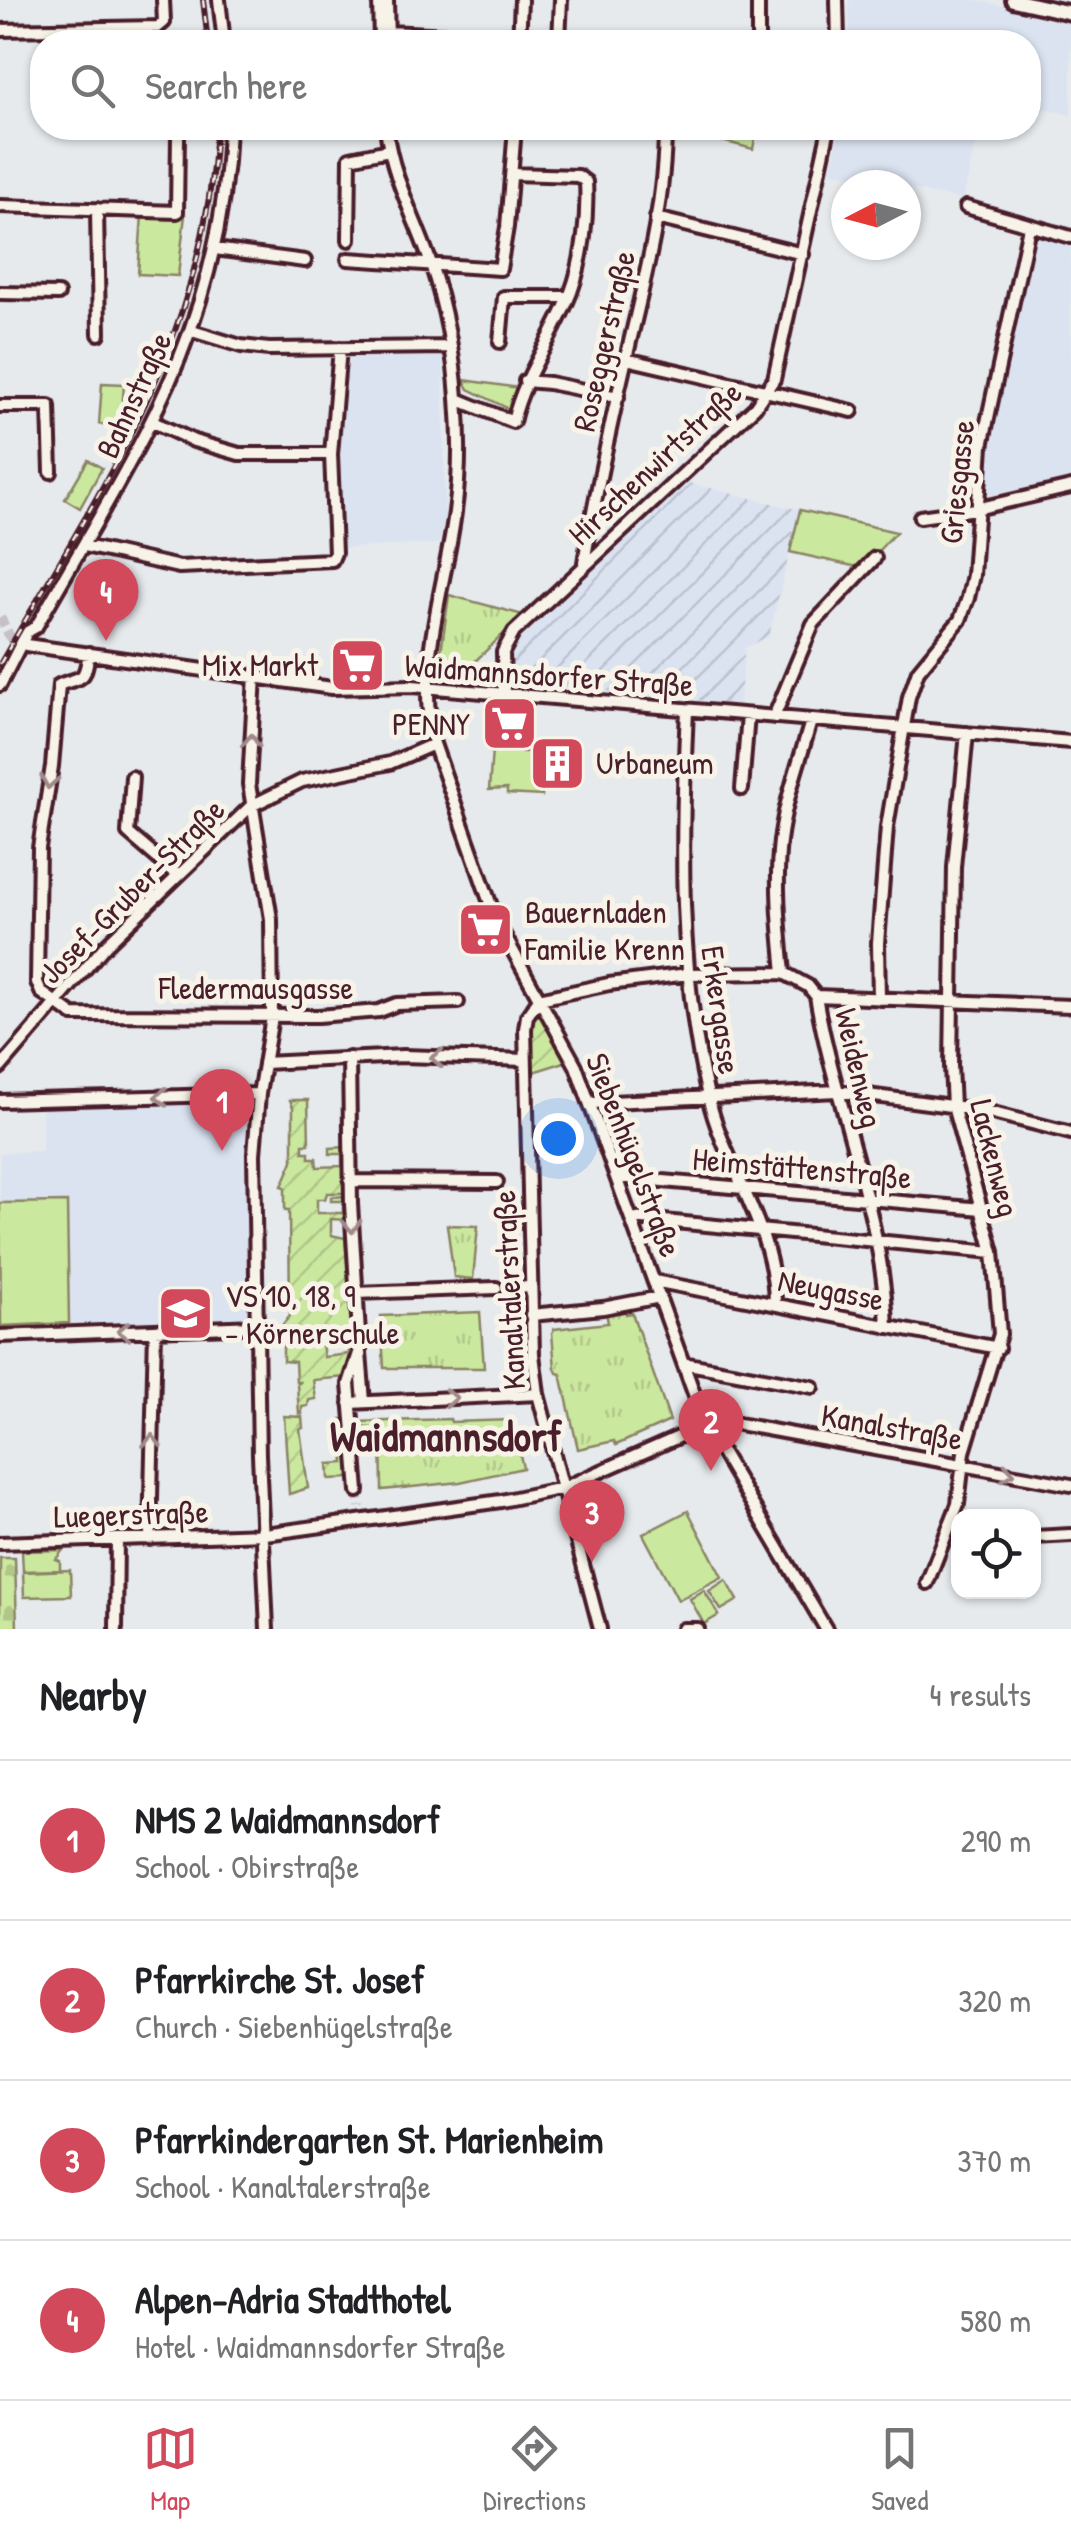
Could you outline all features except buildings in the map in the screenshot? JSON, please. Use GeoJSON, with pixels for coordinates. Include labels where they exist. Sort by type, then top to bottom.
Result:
{"type":"FeatureCollection","features":[{"type":"Feature","properties":{"kind":"main road"},"geometry":{"type":"LineString","coordinates":[[1013,0],[1067,8]]}},
{"type":"Feature","properties":{"kind":"street"},"geometry":{"type":"LineString","coordinates":[[0,30],[158,26],[164,22],[163,0]]}},
{"type":"Feature","properties":{"kind":"street"},"geometry":{"type":"LineString","coordinates":[[219,0],[223,30]]}},
{"type":"Feature","properties":{"kind":"street"},"geometry":{"type":"LineString","coordinates":[[383,0],[385,30]]}},
{"type":"Feature","properties":{"kind":"street"},"geometry":{"type":"LineString","coordinates":[[520,30],[521,0]]}},
{"type":"Feature","properties":{"kind":"street"},"geometry":{"type":"LineString","coordinates":[[560,30],[561,0]]}},
{"type":"Feature","properties":{"kind":"street"},"geometry":{"type":"LineString","coordinates":[[758,0],[758,30]]}},
{"type":"Feature","properties":{"kind":"street"},"geometry":{"type":"LineString","coordinates":[[836,0],[837,30]]}},
{"type":"Feature","properties":{"kind":"street"},"geometry":{"type":"LineString","coordinates":[[0,206],[177,212],[178,140]]}},
{"type":"Feature","properties":{"kind":"street","name":"Bahnstraße"},"geometry":{"type":"LineString","coordinates":[[2,682],[13,657],[86,546],[153,422],[192,331],[215,250],[228,140]]}},
{"type":"Feature","properties":{"kind":"street","name":"Siebenhügelstraße"},"geometry":{"type":"LineString","coordinates":[[388,140],[400,187],[430,264],[458,399],[457,498],[425,687],[434,744],[496,920],[576,1066],[591,1103],[706,1424],[826,1629]]}},
{"type":"Feature","properties":{"kind":"street"},"geometry":{"type":"LineString","coordinates":[[348,259],[500,269],[514,140]]}},
{"type":"Feature","properties":{"kind":"street","name":"Roseggerstraße"},"geometry":{"type":"LineString","coordinates":[[584,564],[656,218],[665,140]]}},
{"type":"Feature","properties":{"kind":"street","name":"Hirschenwirtstraße"},"geometry":{"type":"LineString","coordinates":[[504,694],[502,665],[508,641],[768,390],[804,254],[828,140]]}},
{"type":"Feature","properties":{"kind":"street"},"geometry":{"type":"LineString","coordinates":[[349,240],[350,158],[389,150]]}},
{"type":"Feature","properties":{"kind":"street"},"geometry":{"type":"LineString","coordinates":[[458,399],[513,422],[525,381],[569,297],[580,250],[586,182],[578,176],[512,174]]}},
{"type":"Feature","properties":{"kind":"street"},"geometry":{"type":"LineString","coordinates":[[966,206],[1071,237]]}},
{"type":"Feature","properties":{"kind":"street"},"geometry":{"type":"LineString","coordinates":[[96,208],[99,334]]}},
{"type":"Feature","properties":{"kind":"street"},"geometry":{"type":"LineString","coordinates":[[656,218],[804,254]]}},
{"type":"Feature","properties":{"kind":"street","name":"Griesgasse"},"geometry":{"type":"LineString","coordinates":[[879,998],[887,826],[904,728],[918,671],[960,620],[974,575],[982,446],[1028,227]]}},
{"type":"Feature","properties":{"kind":"street"},"geometry":{"type":"LineString","coordinates":[[215,250],[305,261]]}},
{"type":"Feature","properties":{"kind":"street"},"geometry":{"type":"LineString","coordinates":[[0,293],[58,294]]}},
{"type":"Feature","properties":{"kind":"street"},"geometry":{"type":"LineString","coordinates":[[500,342],[504,297],[569,297]]}},
{"type":"Feature","properties":{"kind":"street"},"geometry":{"type":"LineString","coordinates":[[192,331],[250,348],[450,348]]}},
{"type":"Feature","properties":{"kind":"street"},"geometry":{"type":"LineString","coordinates":[[86,546],[179,567],[330,562],[335,553],[331,454],[340,348]]}},
{"type":"Feature","properties":{"kind":"street"},"geometry":{"type":"LineString","coordinates":[[626,359],[852,410]]}},
{"type":"Feature","properties":{"kind":"street"},"geometry":{"type":"LineString","coordinates":[[525,381],[549,382],[618,397]]}},
{"type":"Feature","properties":{"kind":"street"},"geometry":{"type":"LineString","coordinates":[[0,406],[49,406],[51,472]]}},
{"type":"Feature","properties":{"kind":"street"},"geometry":{"type":"LineString","coordinates":[[153,422],[238,454],[331,454]]}},
{"type":"Feature","properties":{"kind":"street"},"geometry":{"type":"LineString","coordinates":[[920,517],[976,509],[1071,486]]}},
{"type":"Feature","properties":{"kind":"street"},"geometry":{"type":"LineString","coordinates":[[774,718],[813,624],[875,558]]}},
{"type":"Feature","properties":{"kind":"street","name":"Waidmannsdorfer Straße"},"geometry":{"type":"LineString","coordinates":[[26,645],[348,690],[425,687],[1071,742]]}},
{"type":"Feature","properties":{"kind":"street"},"geometry":{"type":"LineString","coordinates":[[55,1004],[41,992],[37,982],[39,848],[59,685],[79,681],[84,676],[89,653]]}},
{"type":"Feature","properties":{"kind":"street"},"geometry":{"type":"LineString","coordinates":[[255,675],[249,784],[270,904],[272,1017],[258,1094],[254,1154],[267,1629]]}},
{"type":"Feature","properties":{"kind":"street","name":"Erkergasse"},"geometry":{"type":"LineString","coordinates":[[687,710],[681,837],[688,974],[708,1097],[728,1156],[762,1229],[775,1304]]}},
{"type":"Feature","properties":{"kind":"street"},"geometry":{"type":"LineString","coordinates":[[742,789],[748,715]]}},
{"type":"Feature","properties":{"kind":"street"},"geometry":{"type":"LineString","coordinates":[[784,973],[779,910],[780,842],[810,720]]}},
{"type":"Feature","properties":{"kind":"street","name":"Lackenweg"},"geometry":{"type":"LineString","coordinates":[[927,1583],[958,1504],[964,1452],[998,1348],[1000,1320],[992,1252],[953,1106],[954,867],[967,733]]}},
{"type":"Feature","properties":{"kind":"street","name":"Josef-Gruber-Straße"},"geometry":{"type":"LineString","coordinates":[[0,1068],[105,946],[252,806],[302,781],[390,764],[434,744]]}},
{"type":"Feature","properties":{"kind":"street"},"geometry":{"type":"LineString","coordinates":[[132,777],[128,832],[177,875]]}},
{"type":"Feature","properties":{"kind":"street"},"geometry":{"type":"LineString","coordinates":[[539,999],[609,984],[688,974],[784,973],[808,986],[816,996],[1071,1006]]}},
{"type":"Feature","properties":{"kind":"street","name":"Weidenweg"},"geometry":{"type":"LineString","coordinates":[[816,996],[837,1092],[878,1240],[887,1327]]}},
{"type":"Feature","properties":{"kind":"street","name":"Kanaltalerstraße"},"geometry":{"type":"LineString","coordinates":[[539,999],[525,1022],[531,1316],[538,1394],[600,1629]]}},
{"type":"Feature","properties":{"kind":"street","name":"Fledermausgasse"},"geometry":{"type":"LineString","coordinates":[[55,1004],[74,1015],[272,1017],[379,1012],[397,1004],[458,1002]]}},
{"type":"Feature","properties":{"kind":"street"},"geometry":{"type":"LineString","coordinates":[[264,1062],[403,1056],[525,1060]]}},
{"type":"Feature","properties":{"kind":"street"},"geometry":{"type":"LineString","coordinates":[[349,1058],[350,1181],[364,1402]]}},
{"type":"Feature","properties":{"kind":"street"},"geometry":{"type":"LineString","coordinates":[[591,1103],[837,1092],[953,1106],[1071,1133]]}},
{"type":"Feature","properties":{"kind":"street"},"geometry":{"type":"LineString","coordinates":[[0,1101],[258,1094]]}},
{"type":"Feature","properties":{"kind":"street","name":"Heimstättenstraße"},"geometry":{"type":"LineString","coordinates":[[617,1177],[982,1209]]}},
{"type":"Feature","properties":{"kind":"street"},"geometry":{"type":"LineString","coordinates":[[350,1181],[498,1182]]}},
{"type":"Feature","properties":{"kind":"street"},"geometry":{"type":"LineString","coordinates":[[632,1218],[992,1252]]}},
{"type":"Feature","properties":{"kind":"street","name":"Neugasse"},"geometry":{"type":"LineString","coordinates":[[654,1281],[998,1348]]}},
{"type":"Feature","properties":{"kind":"street"},"geometry":{"type":"LineString","coordinates":[[355,1293],[530,1287]]}},
{"type":"Feature","properties":{"kind":"street"},"geometry":{"type":"LineString","coordinates":[[531,1316],[603,1308],[660,1296]]}},
{"type":"Feature","properties":{"kind":"street"},"geometry":{"type":"LineString","coordinates":[[0,1336],[256,1326]]}},
{"type":"Feature","properties":{"kind":"street"},"geometry":{"type":"LineString","coordinates":[[150,1538],[156,1330]]}},
{"type":"Feature","properties":{"kind":"street"},"geometry":{"type":"LineString","coordinates":[[358,1492],[350,1377],[360,1350]]}},
{"type":"Feature","properties":{"kind":"street"},"geometry":{"type":"LineString","coordinates":[[684,1363],[813,1387]]}},
{"type":"Feature","properties":{"kind":"street"},"geometry":{"type":"LineString","coordinates":[[350,1403],[538,1394]]}},
{"type":"Feature","properties":{"kind":"street","name":"Kanalstraße"},"geometry":{"type":"LineString","coordinates":[[706,1424],[717,1420],[1071,1485]]}},
{"type":"Feature","properties":{"kind":"street","name":"Luegerstraße"},"geometry":{"type":"LineString","coordinates":[[0,1543],[264,1534],[501,1502],[562,1488],[706,1424]]}},
{"type":"Feature","properties":{"kind":"street"},"geometry":{"type":"LineString","coordinates":[[360,1507],[362,1523]]}},
{"type":"Feature","properties":{"kind":"street"},"geometry":{"type":"LineString","coordinates":[[1041,1537],[1071,1535]]}},
{"type":"Feature","properties":{"kind":"street"},"geometry":{"type":"LineString","coordinates":[[116,1629],[118,1540]]}},
{"type":"Feature","properties":{"kind":"street"},"geometry":{"type":"LineString","coordinates":[[683,1629],[698,1629]]}},
{"type":"Feature","properties":{"kind":"shaded area"},"geometry":{"type":"Polygon","coordinates":[[[849,0],[976,0],[1071,21],[1071,115],[1041,108],[1041,30],[850,30],[849,0]]]}},
{"type":"Feature","properties":{"kind":"shaded area"},"geometry":{"type":"Polygon","coordinates":[[[837,140],[976,140],[963,200],[921,191],[921,170],[831,170],[837,140]]]}},
{"type":"Feature","properties":{"kind":"shaded area"},"geometry":{"type":"Polygon","coordinates":[[[1040,236],[1071,243],[1071,479],[991,496],[984,490],[985,453],[1030,240],[1040,236]]]}},
{"type":"Feature","properties":{"kind":"shaded area"},"geometry":{"type":"Polygon","coordinates":[[[360,357],[443,357],[445,518],[439,544],[340,548],[336,445],[344,361],[360,357]]]}},
{"type":"Feature","properties":{"kind":"shaded area"},"geometry":{"type":"Polygon","coordinates":[[[681,481],[800,510],[769,636],[745,648],[739,704],[510,682],[507,654],[515,637],[681,481]]]}},
{"type":"Feature","properties":{"kind":"shaded area"},"geometry":{"type":"Polygon","coordinates":[[[253,1099],[248,1141],[252,1323],[0,1333],[0,1153],[42,1151],[42,1104],[253,1099]]]}},
{"type":"Feature","properties":{"kind":"green space"},"geometry":{"type":"Polygon","coordinates":[[[718,140],[755,140],[753,149],[718,140]]]}},
{"type":"Feature","properties":{"kind":"green space"},"geometry":{"type":"Polygon","coordinates":[[[142,214],[185,215],[178,276],[138,274],[142,214]]]}},
{"type":"Feature","properties":{"kind":"green space"},"geometry":{"type":"Polygon","coordinates":[[[464,380],[519,388],[511,410],[469,389],[464,380]]]}},
{"type":"Feature","properties":{"kind":"green space"},"geometry":{"type":"Polygon","coordinates":[[[102,383],[124,384],[121,426],[99,424],[102,383]]]}},
{"type":"Feature","properties":{"kind":"green space"},"geometry":{"type":"Polygon","coordinates":[[[88,460],[102,468],[80,508],[65,499],[88,460]]]}},
{"type":"Feature","properties":{"kind":"green space"},"geometry":{"type":"Polygon","coordinates":[[[800,510],[896,532],[862,568],[790,552],[800,510]]]}},
{"type":"Feature","properties":{"kind":"green space"},"geometry":{"type":"Polygon","coordinates":[[[449,595],[523,615],[464,672],[447,670],[440,659],[449,595]]]}},
{"type":"Feature","properties":{"kind":"green space"},"geometry":{"type":"Polygon","coordinates":[[[492,750],[544,753],[542,796],[507,794],[507,789],[489,790],[492,750]]]}},
{"type":"Feature","properties":{"kind":"green space"},"geometry":{"type":"Polygon","coordinates":[[[537,1014],[551,1029],[568,1061],[530,1073],[531,1017],[537,1014]]]}},
{"type":"Feature","properties":{"kind":"green space"},"geometry":{"type":"Polygon","coordinates":[[[290,1100],[308,1100],[309,1144],[303,1144],[303,1152],[316,1158],[317,1167],[342,1166],[342,1154],[330,1154],[330,1148],[346,1147],[346,1193],[327,1193],[325,1199],[317,1199],[317,1213],[343,1213],[343,1201],[331,1201],[331,1197],[347,1196],[347,1220],[331,1219],[331,1235],[345,1238],[353,1332],[331,1334],[331,1343],[322,1344],[324,1357],[349,1354],[348,1342],[336,1339],[353,1338],[354,1351],[345,1377],[313,1380],[316,1399],[302,1407],[302,1414],[297,1384],[301,1382],[296,1382],[295,1362],[283,1361],[283,1324],[290,1316],[289,1210],[285,1210],[282,1186],[293,1161],[290,1100]]]}},
{"type":"Feature","properties":{"kind":"green space"},"geometry":{"type":"Polygon","coordinates":[[[67,1202],[69,1323],[1,1326],[0,1203],[67,1202]]]}},
{"type":"Feature","properties":{"kind":"green space"},"geometry":{"type":"Polygon","coordinates":[[[447,1225],[478,1226],[473,1279],[454,1277],[447,1225]]]}},
{"type":"Feature","properties":{"kind":"green space"},"geometry":{"type":"Polygon","coordinates":[[[626,1310],[626,1314],[632,1313],[670,1421],[616,1445],[614,1441],[578,1449],[561,1374],[555,1368],[552,1333],[554,1329],[608,1323],[606,1312],[626,1310]]]}},
{"type":"Feature","properties":{"kind":"green space"},"geometry":{"type":"Polygon","coordinates":[[[480,1312],[484,1368],[384,1368],[381,1316],[480,1312]]]}},
{"type":"Feature","properties":{"kind":"green space"},"geometry":{"type":"Polygon","coordinates":[[[284,1416],[302,1417],[300,1429],[308,1488],[289,1494],[284,1416]]]}},
{"type":"Feature","properties":{"kind":"green space"},"geometry":{"type":"Polygon","coordinates":[[[341,1419],[350,1478],[329,1479],[328,1464],[344,1463],[341,1419]]]}},
{"type":"Feature","properties":{"kind":"green space"},"geometry":{"type":"Polygon","coordinates":[[[512,1420],[523,1468],[460,1482],[382,1490],[381,1429],[356,1427],[356,1422],[512,1420]]]}},
{"type":"Feature","properties":{"kind":"green space"},"geometry":{"type":"Polygon","coordinates":[[[688,1511],[722,1577],[678,1600],[643,1534],[688,1511]]]}},
{"type":"Feature","properties":{"kind":"green space"},"geometry":{"type":"Polygon","coordinates":[[[63,1550],[56,1559],[60,1561],[60,1570],[23,1571],[22,1551],[63,1550]]]}},
{"type":"Feature","properties":{"kind":"green space"},"geometry":{"type":"Polygon","coordinates":[[[0,1558],[15,1558],[17,1629],[0,1629],[0,1558]]]}},
{"type":"Feature","properties":{"kind":"green space"},"geometry":{"type":"Polygon","coordinates":[[[70,1570],[71,1596],[24,1597],[23,1572],[70,1570]]]}},
{"type":"Feature","properties":{"kind":"green space"},"geometry":{"type":"Polygon","coordinates":[[[726,1580],[738,1600],[721,1610],[709,1591],[726,1580]]]}},
{"type":"Feature","properties":{"kind":"green space"},"geometry":{"type":"Polygon","coordinates":[[[704,1590],[719,1615],[704,1624],[690,1599],[704,1590]]]}},
{"type":"Feature","properties":{"kind":"tunnel"},"geometry":{"type":"LineString","coordinates":[[0,617],[11,639],[25,645]]}},
{"type":"Feature","properties":{"kind":"tunnel"},"geometry":{"type":"LineString","coordinates":[[358,1491],[360,1507]]}},
{"type":"Feature","properties":{"kind":"railway"},"geometry":{"type":"LineString","coordinates":[[203,0],[207,30]]}},
{"type":"Feature","properties":{"kind":"railway"},"geometry":{"type":"LineString","coordinates":[[0,664],[111,472],[170,344],[192,277],[208,205],[215,140]]}},
{"type":"Feature","properties":{"kind":"place","name":"Alpen-Adria Stadthotel"},"geometry":{"type":"Point","coordinates":[106,641]}},
{"type":"Feature","properties":{"kind":"place","name":"Mix Markt"},"geometry":{"type":"Point","coordinates":[357,665]}},
{"type":"Feature","properties":{"kind":"place","name":"PENNY"},"geometry":{"type":"Point","coordinates":[509,724]}},
{"type":"Feature","properties":{"kind":"place","name":"Urbaneum"},"geometry":{"type":"Point","coordinates":[557,763]}},
{"type":"Feature","properties":{"kind":"place","name":"Bauernladen Familie Krenn"},"geometry":{"type":"Point","coordinates":[486,930]}},
{"type":"Feature","properties":{"kind":"place","name":"NMS 2 Waidmannsdorf"},"geometry":{"type":"Point","coordinates":[222,1151]}},
{"type":"Feature","properties":{"kind":"place","name":"VS 10, 18, 9 – Körnerschule"},"geometry":{"type":"Point","coordinates":[186,1314]}},
{"type":"Feature","properties":{"kind":"place","name":"Pfarrkirche St. Josef"},"geometry":{"type":"Point","coordinates":[711,1471]}},
{"type":"Feature","properties":{"kind":"place","name":"Pfarrkindergarten St. Marienheim"},"geometry":{"type":"Point","coordinates":[592,1562]}},
{"type":"Feature","properties":{"kind":"district","name":"Waidmannsdorf"},"geometry":{"type":"Point","coordinates":[446,1436]}}]}
